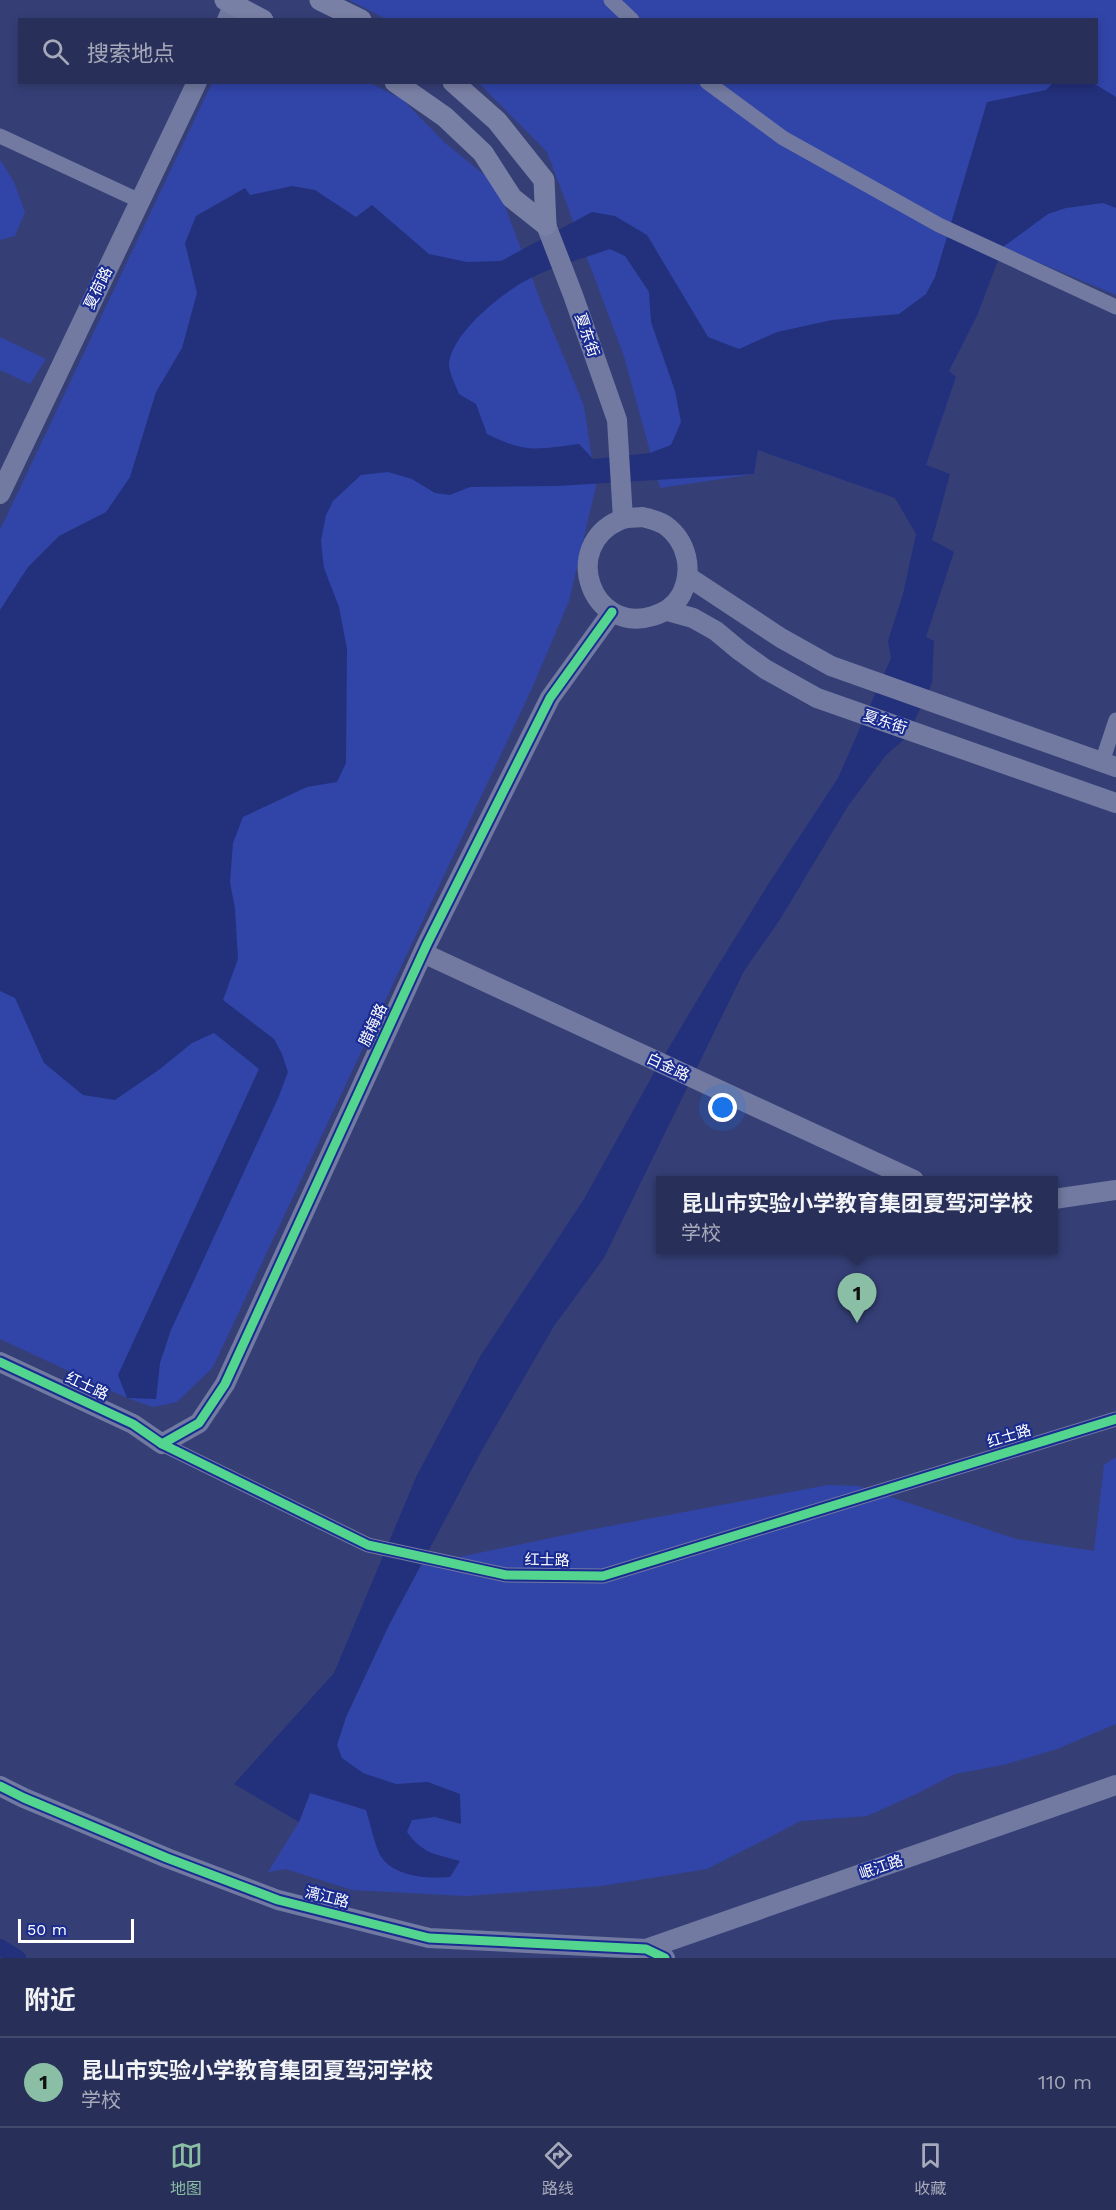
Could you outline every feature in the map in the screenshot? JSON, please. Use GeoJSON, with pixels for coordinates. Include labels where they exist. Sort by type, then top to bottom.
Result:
{"type":"FeatureCollection","features":[{"type":"Feature","properties":{"kind":"main road"},"geometry":{"type":"LineString","coordinates":[[320,0],[357,18]]}},
{"type":"Feature","properties":{"kind":"main road"},"geometry":{"type":"LineString","coordinates":[[230,6],[258,18]]}},
{"type":"Feature","properties":{"kind":"main road"},"geometry":{"type":"LineString","coordinates":[[397,84],[445,117],[483,153],[512,198],[546,225]]}},
{"type":"Feature","properties":{"kind":"main road","name":"夏东街"},"geometry":{"type":"LineString","coordinates":[[455,84],[497,121],[544,180],[546,225]]}},
{"type":"Feature","properties":{"kind":"street"},"geometry":{"type":"LineString","coordinates":[[610,0],[630,18]]}},
{"type":"Feature","properties":{"kind":"street","name":"夏荷路"},"geometry":{"type":"LineString","coordinates":[[0,494],[196,84]]}},
{"type":"Feature","properties":{"kind":"street"},"geometry":{"type":"LineString","coordinates":[[710,84],[783,138],[939,225],[1116,307]]}},
{"type":"Feature","properties":{"kind":"street"},"geometry":{"type":"LineString","coordinates":[[0,136],[140,201]]}},
{"type":"Feature","properties":{"kind":"street","name":"夏东街"},"geometry":{"type":"LineString","coordinates":[[546,225],[617,420],[622,519]]}},
{"type":"Feature","properties":{"kind":"street"},"geometry":{"type":"LineString","coordinates":[[643,517],[663,524],[678,537],[687,556],[687,576],[681,595],[668,611],[649,617],[630,618],[612,612],[597,599],[588,582],[587,562],[593,543],[605,528],[622,519],[643,517]]}},
{"type":"Feature","properties":{"kind":"street"},"geometry":{"type":"LineString","coordinates":[[687,576],[803,651],[831,666],[932,700],[1109,765],[1116,720]]}},
{"type":"Feature","properties":{"kind":"street","name":"夏东街"},"geometry":{"type":"LineString","coordinates":[[668,611],[693,618],[716,631],[740,651],[788,683],[817,698],[1116,803]]}},
{"type":"Feature","properties":{"kind":"street","name":"腊梅路"},"geometry":{"type":"LineString","coordinates":[[162,1444],[199,1423],[225,1384],[423,953],[550,698],[612,612]]}},
{"type":"Feature","properties":{"kind":"street","name":"白金路"},"geometry":{"type":"LineString","coordinates":[[423,953],[905,1176]]}},
{"type":"Feature","properties":{"kind":"street"},"geometry":{"type":"LineString","coordinates":[[1058,1199],[1116,1190]]}},
{"type":"Feature","properties":{"kind":"street","name":"红士路"},"geometry":{"type":"LineString","coordinates":[[0,1362],[133,1424],[162,1444],[368,1545],[506,1575],[603,1576],[1116,1419]]}},
{"type":"Feature","properties":{"kind":"street","name":"岷江路"},"geometry":{"type":"LineString","coordinates":[[646,1948],[1116,1785]]}},
{"type":"Feature","properties":{"kind":"street","name":"漓江路"},"geometry":{"type":"LineString","coordinates":[[0,1786],[167,1858],[278,1900],[429,1938],[646,1948],[664,1958]]}},
{"type":"Feature","properties":{"kind":"shaded area"},"geometry":{"type":"Polygon","coordinates":[[[349,0],[1116,0],[1116,295],[1002,247],[977,316],[949,371],[956,377],[913,504],[758,450],[754,474],[660,488],[624,356],[547,152],[480,84],[1098,84],[1098,18],[384,18],[349,0]]]}},
{"type":"Feature","properties":{"kind":"shaded area"},"geometry":{"type":"Polygon","coordinates":[[[212,84],[372,84],[402,99],[445,143],[497,185],[541,302],[584,406],[596,486],[569,601],[533,686],[213,1367],[177,1402],[153,1407],[127,1398],[0,1339],[0,530],[212,84]]]}},
{"type":"Feature","properties":{"kind":"shaded area"},"geometry":{"type":"Polygon","coordinates":[[[1052,84],[1095,84],[1116,97],[1116,208],[1103,203],[1066,208],[1048,214],[1003,247],[977,316],[949,371],[956,377],[926,465],[950,474],[932,540],[954,552],[926,637],[934,641],[932,683],[907,737],[886,755],[848,806],[781,918],[744,971],[604,1258],[554,1326],[482,1450],[388,1627],[346,1717],[337,1745],[342,1758],[363,1773],[396,1784],[428,1782],[460,1794],[461,1824],[435,1817],[412,1820],[407,1832],[424,1849],[436,1855],[460,1861],[450,1877],[420,1877],[400,1871],[383,1860],[378,1851],[366,1810],[310,1793],[299,1822],[234,1784],[334,1673],[417,1475],[481,1355],[584,1199],[655,1071],[714,972],[838,778],[891,658],[888,641],[903,594],[916,534],[895,498],[758,450],[754,474],[557,486],[470,487],[450,495],[435,493],[412,479],[388,472],[361,475],[333,501],[326,515],[321,541],[324,568],[339,607],[347,649],[346,763],[337,782],[307,787],[243,817],[233,843],[230,882],[235,909],[238,959],[223,1000],[274,1039],[288,1072],[171,1330],[160,1363],[156,1399],[127,1398],[118,1375],[259,1069],[214,1033],[192,1043],[160,1069],[115,1100],[83,1095],[44,1063],[15,998],[0,991],[0,610],[28,567],[59,536],[106,512],[130,477],[156,392],[182,348],[197,293],[185,243],[196,216],[245,188],[250,195],[292,186],[315,190],[356,217],[372,205],[429,254],[467,262],[501,261],[592,212],[615,216],[647,235],[708,337],[739,349],[777,332],[832,320],[899,314],[926,294],[935,277],[987,102],[1046,90],[1052,84]],[[610,249],[533,277],[495,302],[469,326],[459,339],[449,364],[459,394],[476,404],[487,434],[512,445],[532,448],[579,444],[593,459],[650,453],[671,445],[681,422],[675,391],[651,322],[649,292],[625,256],[610,249]]]}},
{"type":"Feature","properties":{"kind":"shaded area"},"geometry":{"type":"Polygon","coordinates":[[[0,160],[14,182],[25,212],[15,236],[0,240],[0,160]]]}},
{"type":"Feature","properties":{"kind":"shaded area"},"geometry":{"type":"Polygon","coordinates":[[[0,337],[46,359],[30,384],[0,370],[0,337]]]}},
{"type":"Feature","properties":{"kind":"shaded area"},"geometry":{"type":"Polygon","coordinates":[[[1116,1457],[1116,1724],[1057,1749],[1003,1765],[955,1774],[867,1816],[801,1821],[707,1869],[601,1886],[466,1896],[352,1890],[286,1869],[268,1872],[299,1822],[310,1793],[337,1744],[346,1717],[388,1627],[421,1565],[589,1530],[828,1485],[858,1486],[1016,1539],[1094,1551],[1104,1465],[1116,1457]]]}},
{"type":"Feature","properties":{"kind":"waterway"},"geometry":{"type":"LineString","coordinates":[[0,1947],[18,1958]]}},
{"type":"Feature","properties":{"kind":"cycle path"},"geometry":{"type":"LineString","coordinates":[[162,1444],[199,1423],[225,1384],[427,944],[550,698],[612,612]]}},
{"type":"Feature","properties":{"kind":"cycle path"},"geometry":{"type":"LineString","coordinates":[[0,1362],[133,1424],[162,1444],[368,1545],[506,1575],[603,1576],[1116,1419]]}},
{"type":"Feature","properties":{"kind":"cycle path"},"geometry":{"type":"LineString","coordinates":[[0,1786],[167,1858],[278,1900],[429,1938],[646,1949],[665,1958]]}},
{"type":"Feature","properties":{"kind":"place","name":"昆山市实验小学教育集团夏驾河学校"},"geometry":{"type":"Point","coordinates":[857,1323]}}]}
